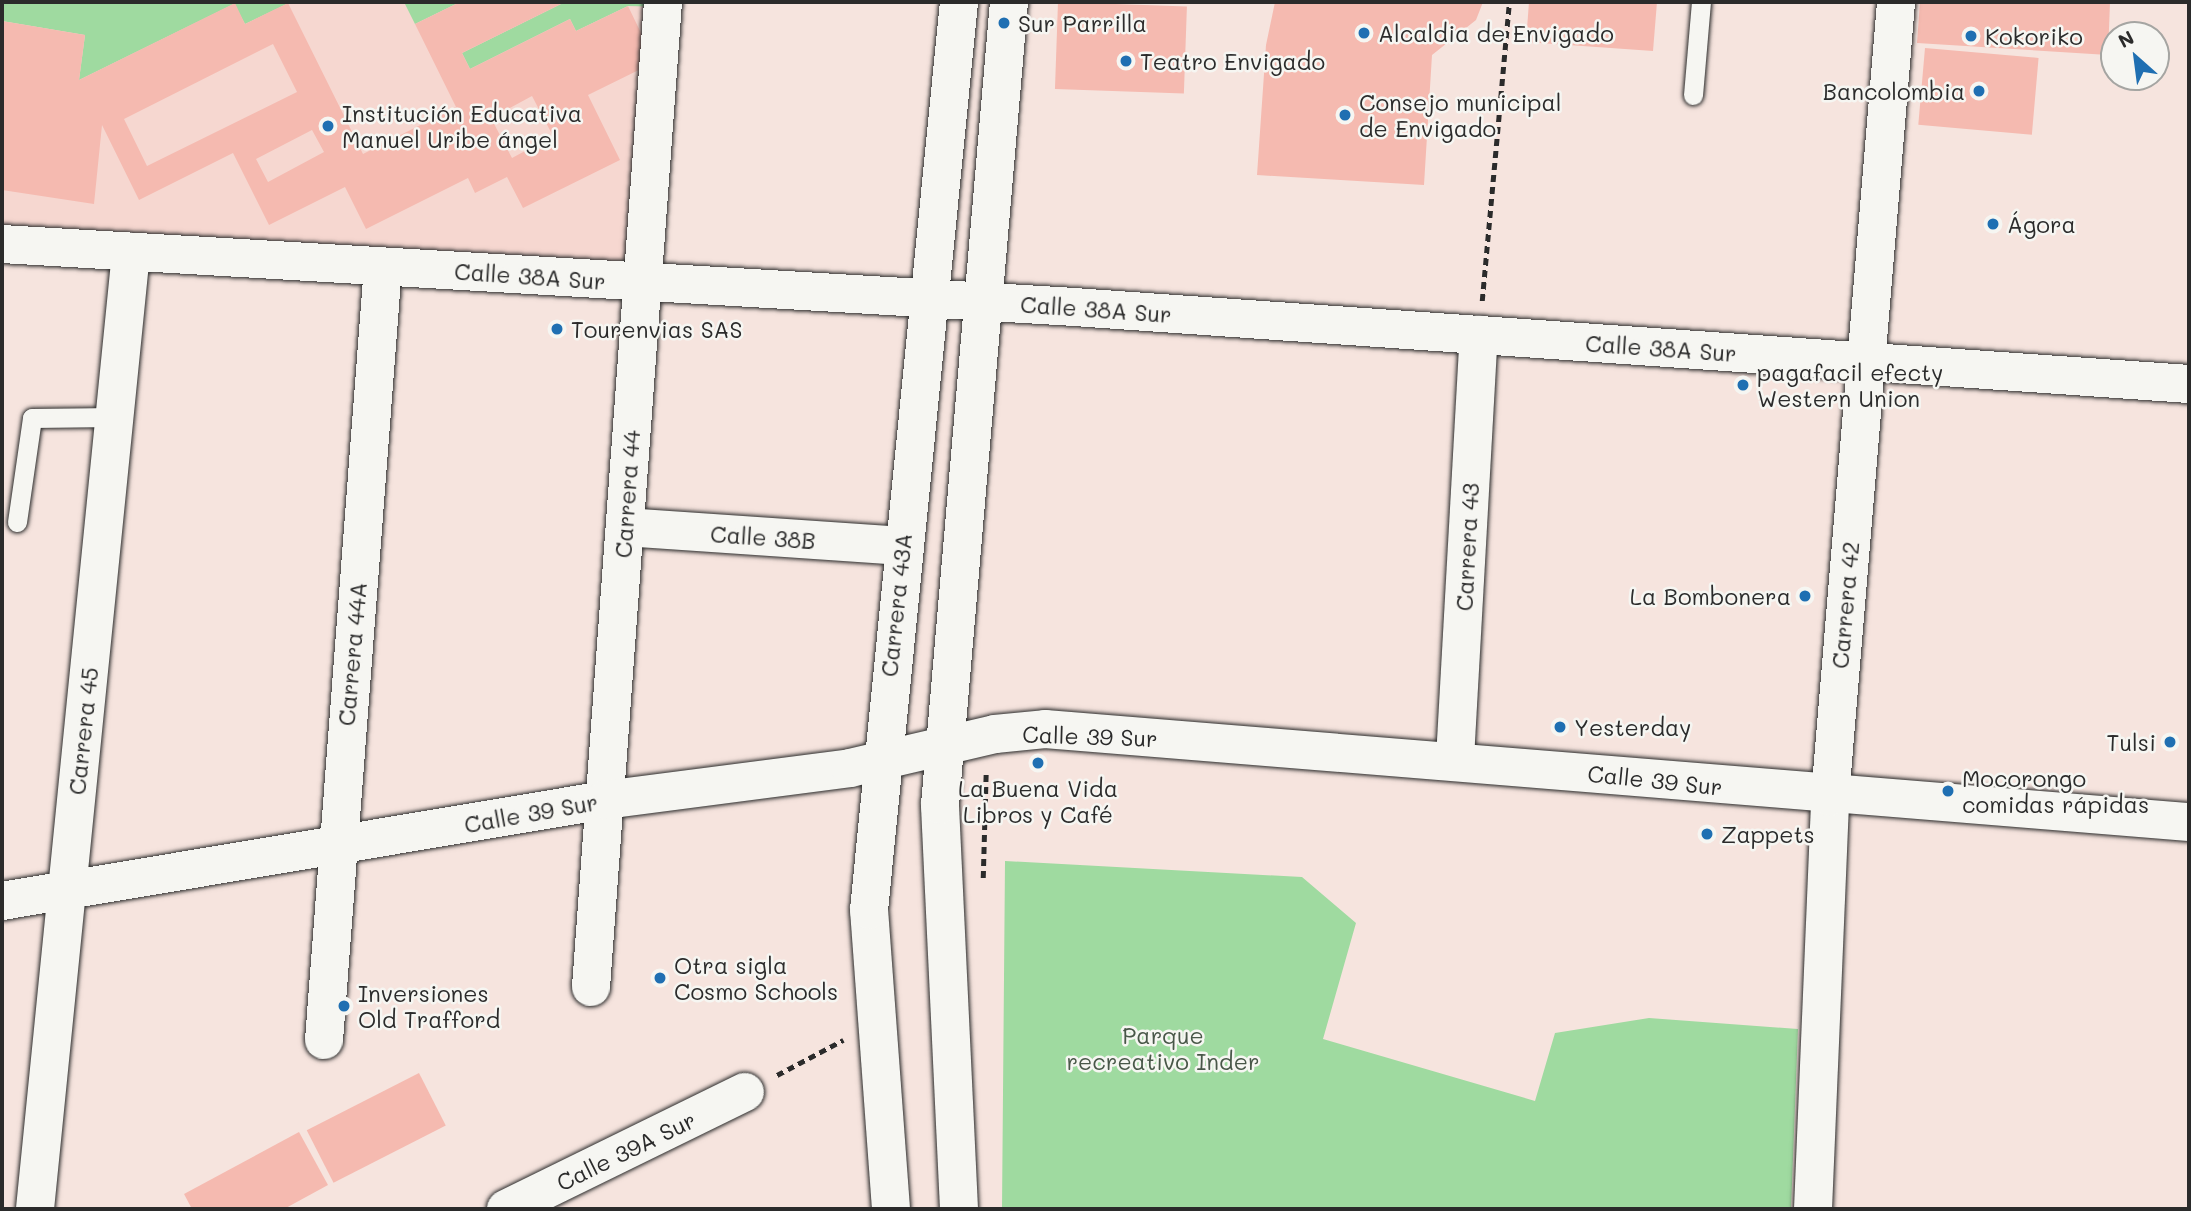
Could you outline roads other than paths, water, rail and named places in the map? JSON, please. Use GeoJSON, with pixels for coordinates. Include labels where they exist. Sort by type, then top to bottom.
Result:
{"type":"FeatureCollection","features":[{"type":"Feature","properties":{"kind":"street","name":"Carrera 44"},"geometry":{"type":"LineString","coordinates":[[591,987],[663,2]]}},
{"type":"Feature","properties":{"kind":"street","name":"Carrera 43A"},"geometry":{"type":"LineString","coordinates":[[891,1209],[869,910],[926,301],[959,2]]}},
{"type":"Feature","properties":{"kind":"street"},"geometry":{"type":"LineString","coordinates":[[959,1209],[940,805],[981,301],[1009,2]]}},
{"type":"Feature","properties":{"kind":"street","name":"Carrera 42"},"geometry":{"type":"LineString","coordinates":[[1813,1209],[1830,797],[1896,2]]}},
{"type":"Feature","properties":{"kind":"street","name":"Calle 38A Sur"},"geometry":{"type":"LineString","coordinates":[[2,244],[926,301],[981,301],[2189,384]]}},
{"type":"Feature","properties":{"kind":"street","name":"Carrera 45"},"geometry":{"type":"LineString","coordinates":[[35,1209],[131,252]]}},
{"type":"Feature","properties":{"kind":"street","name":"Carrera 44A"},"geometry":{"type":"LineString","coordinates":[[324,1040],[383,267]]}},
{"type":"Feature","properties":{"kind":"street","name":"Carrera 43"},"geometry":{"type":"LineString","coordinates":[[1455,760],[1479,335]]}},
{"type":"Feature","properties":{"kind":"street","name":"Calle 38B"},"geometry":{"type":"LineString","coordinates":[[625,527],[902,546]]}},
{"type":"Feature","properties":{"kind":"street","name":"Calle 39 Sur"},"geometry":{"type":"LineString","coordinates":[[2,901],[67,886],[337,847],[605,800],[881,762],[1045,729],[1455,760],[1830,797],[2189,822]]}},
{"type":"Feature","properties":{"kind":"street","name":"Calle 39A Sur"},"geometry":{"type":"LineString","coordinates":[[506,1209],[745,1093]]}},
{"type":"Feature","properties":{"kind":"lane"},"geometry":{"type":"LineString","coordinates":[[1693,95],[1701,2]]}},
{"type":"Feature","properties":{"kind":"lane"},"geometry":{"type":"LineString","coordinates":[[18,522],[32,418],[114,417]]}},
{"type":"Feature","properties":{"kind":"place","name":"Sur Parrilla"},"geometry":{"type":"Point","coordinates":[1004,23]}},
{"type":"Feature","properties":{"kind":"place","name":"Alcaldia de Envigado"},"geometry":{"type":"Point","coordinates":[1364,33]}},
{"type":"Feature","properties":{"kind":"place","name":"Kokoriko"},"geometry":{"type":"Point","coordinates":[1971,36]}},
{"type":"Feature","properties":{"kind":"place","name":"Teatro Envigado"},"geometry":{"type":"Point","coordinates":[1126,61]}},
{"type":"Feature","properties":{"kind":"place","name":"Bancolombia"},"geometry":{"type":"Point","coordinates":[1979,91]}},
{"type":"Feature","properties":{"kind":"place","name":"Consejo municipal de Envigado"},"geometry":{"type":"Point","coordinates":[1345,115]}},
{"type":"Feature","properties":{"kind":"place","name":"Institución Educativa Manuel Uribe ángel"},"geometry":{"type":"Point","coordinates":[328,126]}},
{"type":"Feature","properties":{"kind":"place","name":"Ágora"},"geometry":{"type":"Point","coordinates":[1993,224]}},
{"type":"Feature","properties":{"kind":"place","name":"Tourenvias SAS"},"geometry":{"type":"Point","coordinates":[557,329]}},
{"type":"Feature","properties":{"kind":"place","name":"pagafacil efecty Western Union"},"geometry":{"type":"Point","coordinates":[1743,385]}},
{"type":"Feature","properties":{"kind":"place","name":"La Bombonera"},"geometry":{"type":"Point","coordinates":[1805,596]}},
{"type":"Feature","properties":{"kind":"place","name":"Yesterday"},"geometry":{"type":"Point","coordinates":[1560,727]}},
{"type":"Feature","properties":{"kind":"place","name":"Tulsi"},"geometry":{"type":"Point","coordinates":[2170,742]}},
{"type":"Feature","properties":{"kind":"place","name":"La Buena Vida Libros y Café"},"geometry":{"type":"Point","coordinates":[1038,763]}},
{"type":"Feature","properties":{"kind":"place","name":"Mocorongo comidas rápidas"},"geometry":{"type":"Point","coordinates":[1948,791]}},
{"type":"Feature","properties":{"kind":"place","name":"Zappets"},"geometry":{"type":"Point","coordinates":[1707,834]}},
{"type":"Feature","properties":{"kind":"place","name":"Otra sigla Cosmo Schools"},"geometry":{"type":"Point","coordinates":[660,978]}},
{"type":"Feature","properties":{"kind":"place","name":"Inversiones Old Trafford"},"geometry":{"type":"Point","coordinates":[344,1006]}},
{"type":"Feature","properties":{"kind":"park label","name":"Parque recreativo Inder"},"geometry":{"type":"Point","coordinates":[1163,1048]}}]}
